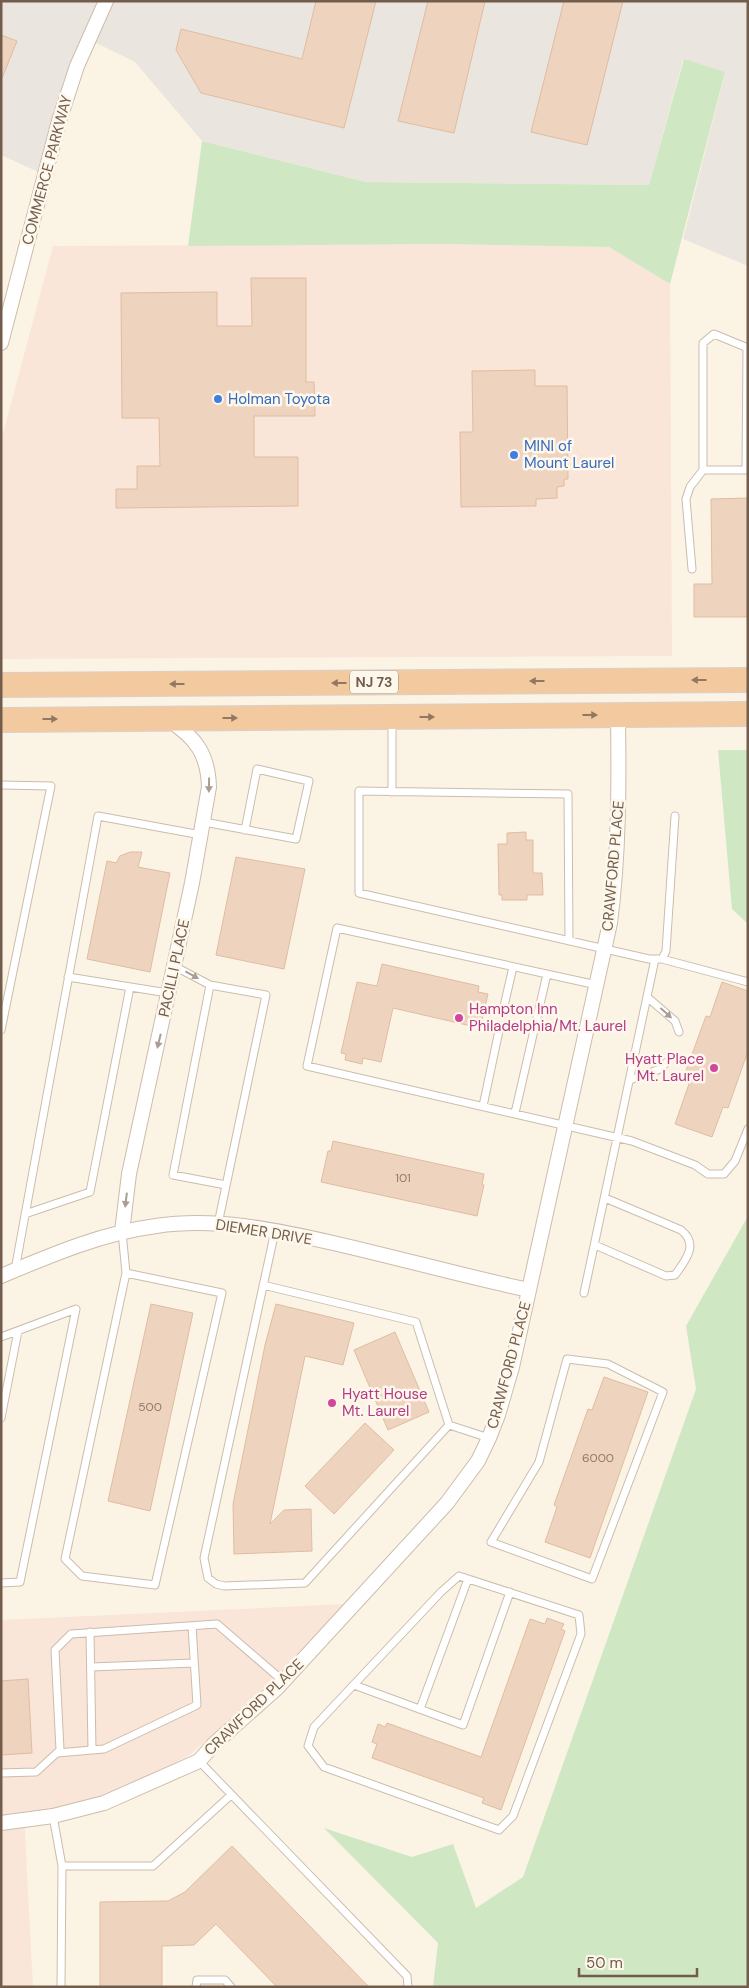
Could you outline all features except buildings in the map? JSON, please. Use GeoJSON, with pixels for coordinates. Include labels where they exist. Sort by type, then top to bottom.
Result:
{"type":"FeatureCollection","features":[{"type":"Feature","properties":{"kind":"highway","name":"NJ 73"},"geometry":{"type":"LineString","coordinates":[[1,685],[748,680]]}},
{"type":"Feature","properties":{"kind":"highway"},"geometry":{"type":"LineString","coordinates":[[1,720],[748,714]]}},
{"type":"Feature","properties":{"kind":"street","name":"COMMERCE PARKWAY"},"geometry":{"type":"LineString","coordinates":[[1,343],[59,121],[77,66],[106,1]]}},
{"type":"Feature","properties":{"kind":"street","name":"CRAWFORD PLACE"},"geometry":{"type":"LineString","coordinates":[[1,1823],[53,1816],[112,1800],[199,1761],[214,1744],[251,1713],[283,1681],[447,1503],[478,1461],[498,1415],[512,1367],[604,949],[616,872],[619,786],[618,715]]}},
{"type":"Feature","properties":{"kind":"street","name":"PACILLI PLACE"},"geometry":{"type":"LineString","coordinates":[[122,1232],[129,1174],[203,829],[209,787],[207,764],[198,745],[189,735],[167,718]]}},
{"type":"Feature","properties":{"kind":"street","name":"DIEMER DRIVE"},"geometry":{"type":"LineString","coordinates":[[1,1276],[84,1243],[122,1232],[158,1225],[184,1223],[218,1224],[275,1231],[529,1290]]}},
{"type":"Feature","properties":{"kind":"lane"},"geometry":{"type":"LineString","coordinates":[[692,569],[686,499],[690,487],[703,470],[702,343],[714,334],[748,348],[747,470],[703,470]]}},
{"type":"Feature","properties":{"kind":"lane"},"geometry":{"type":"LineString","coordinates":[[392,717],[392,792]]}},
{"type":"Feature","properties":{"kind":"lane"},"geometry":{"type":"LineString","coordinates":[[14,1270],[98,816],[203,829],[245,830],[296,839],[309,781],[257,769],[245,830]]}},
{"type":"Feature","properties":{"kind":"lane"},"geometry":{"type":"LineString","coordinates":[[1,785],[52,786],[1,1030]]}},
{"type":"Feature","properties":{"kind":"lane"},"geometry":{"type":"LineString","coordinates":[[569,941],[568,794],[359,791],[359,893],[569,941],[604,949],[658,959],[748,982]]}},
{"type":"Feature","properties":{"kind":"lane"},"geometry":{"type":"LineString","coordinates":[[584,1293],[647,997],[658,959],[666,951],[675,816]]}},
{"type":"Feature","properties":{"kind":"lane"},"geometry":{"type":"LineString","coordinates":[[597,985],[337,928],[306,1066],[618,1138],[695,1165],[708,1174],[724,1174],[735,1161],[748,1129]]}},
{"type":"Feature","properties":{"kind":"lane"},"geometry":{"type":"LineString","coordinates":[[174,966],[210,985],[266,996],[218,1224]]}},
{"type":"Feature","properties":{"kind":"lane"},"geometry":{"type":"LineString","coordinates":[[504,1006],[513,967]]}},
{"type":"Feature","properties":{"kind":"lane"},"geometry":{"type":"LineString","coordinates":[[515,1113],[547,974]]}},
{"type":"Feature","properties":{"kind":"lane"},"geometry":{"type":"LineString","coordinates":[[68,977],[168,993]]}},
{"type":"Feature","properties":{"kind":"lane"},"geometry":{"type":"LineString","coordinates":[[210,985],[173,1175],[226,1185]]}},
{"type":"Feature","properties":{"kind":"lane"},"geometry":{"type":"LineString","coordinates":[[25,1214],[90,1192],[130,987]]}},
{"type":"Feature","properties":{"kind":"lane"},"geometry":{"type":"LineString","coordinates":[[647,997],[675,1021],[679,1032]]}},
{"type":"Feature","properties":{"kind":"lane"},"geometry":{"type":"LineString","coordinates":[[483,1106],[500,1026]]}},
{"type":"Feature","properties":{"kind":"lane"},"geometry":{"type":"LineString","coordinates":[[630,1080],[660,1069],[667,1062]]}},
{"type":"Feature","properties":{"kind":"lane"},"geometry":{"type":"LineString","coordinates":[[595,1245],[666,1276],[675,1275],[691,1247],[690,1239],[681,1230],[605,1198]]}},
{"type":"Feature","properties":{"kind":"lane"},"geometry":{"type":"LineString","coordinates":[[275,1231],[204,1558],[208,1578],[216,1584],[224,1586],[305,1583],[449,1425]]}},
{"type":"Feature","properties":{"kind":"lane"},"geometry":{"type":"LineString","coordinates":[[122,1232],[126,1273],[65,1559],[82,1576],[155,1584],[222,1293],[126,1273]]}},
{"type":"Feature","properties":{"kind":"lane"},"geometry":{"type":"LineString","coordinates":[[263,1285],[416,1322],[449,1425]]}},
{"type":"Feature","properties":{"kind":"lane"},"geometry":{"type":"LineString","coordinates":[[1,1337],[76,1309],[20,1582],[1,1583]]}},
{"type":"Feature","properties":{"kind":"lane"},"geometry":{"type":"LineString","coordinates":[[1,1418],[18,1330]]}},
{"type":"Feature","properties":{"kind":"lane"},"geometry":{"type":"LineString","coordinates":[[568,1359],[608,1364],[662,1392],[592,1580],[491,1542],[539,1462],[568,1359]]}},
{"type":"Feature","properties":{"kind":"lane"},"geometry":{"type":"LineString","coordinates":[[449,1425],[489,1438]]}},
{"type":"Feature","properties":{"kind":"lane"},"geometry":{"type":"LineString","coordinates":[[459,1576],[510,1592],[579,1615],[581,1634],[514,1816],[499,1830],[324,1767],[308,1746],[314,1727],[441,1592],[459,1576]]}},
{"type":"Feature","properties":{"kind":"lane"},"geometry":{"type":"LineString","coordinates":[[420,1709],[468,1579]]}},
{"type":"Feature","properties":{"kind":"lane"},"geometry":{"type":"LineString","coordinates":[[354,1685],[463,1725],[510,1592]]}},
{"type":"Feature","properties":{"kind":"lane"},"geometry":{"type":"LineString","coordinates":[[1,1773],[36,1772],[60,1750],[55,1650],[71,1634],[217,1624],[283,1681]]}},
{"type":"Feature","properties":{"kind":"lane"},"geometry":{"type":"LineString","coordinates":[[58,1753],[104,1749],[197,1705],[192,1626]]}},
{"type":"Feature","properties":{"kind":"lane"},"geometry":{"type":"LineString","coordinates":[[90,1632],[92,1750]]}},
{"type":"Feature","properties":{"kind":"lane"},"geometry":{"type":"LineString","coordinates":[[91,1667],[194,1663]]}},
{"type":"Feature","properties":{"kind":"lane"},"geometry":{"type":"LineString","coordinates":[[199,1761],[407,1976],[408,1987]]}},
{"type":"Feature","properties":{"kind":"lane"},"geometry":{"type":"LineString","coordinates":[[62,1866],[153,1866],[231,1794]]}},
{"type":"Feature","properties":{"kind":"lane"},"geometry":{"type":"LineString","coordinates":[[53,1816],[62,1866],[60,1987]]}},
{"type":"Feature","properties":{"kind":"lane"},"geometry":{"type":"LineString","coordinates":[[196,1987],[197,1980],[225,1980],[231,1987]]}},
{"type":"Feature","properties":{"kind":"shaded area"},"geometry":{"type":"Polygon","coordinates":[[[1,1],[748,1],[748,266],[683,239],[725,73],[683,60],[649,185],[366,182],[202,141],[135,62],[94,42],[43,174],[1,155],[1,1]]]}},
{"type":"Feature","properties":{"kind":"shaded area","name":"Holman Toyota"},"geometry":{"type":"Polygon","coordinates":[[[441,244],[610,247],[670,284],[672,656],[1,659],[1,441],[53,246],[441,244]]]}},
{"type":"Feature","properties":{"kind":"shaded area"},"geometry":{"type":"Polygon","coordinates":[[[346,1604],[240,1712],[188,1756],[125,1789],[52,1809],[24,1813],[33,1987],[1,1987],[1,1620],[346,1604]]]}},
{"type":"Feature","properties":{"kind":"green space"},"geometry":{"type":"Polygon","coordinates":[[[684,59],[725,72],[670,284],[609,247],[441,244],[188,246],[202,141],[366,182],[649,185],[684,59]]]}},
{"type":"Feature","properties":{"kind":"green space"},"geometry":{"type":"Polygon","coordinates":[[[718,750],[748,750],[748,924],[732,909],[718,750]]]}},
{"type":"Feature","properties":{"kind":"green space"},"geometry":{"type":"Polygon","coordinates":[[[748,1216],[748,1987],[433,1987],[438,1943],[324,1828],[412,1857],[453,1844],[476,1908],[523,1877],[696,1389],[686,1326],[748,1216]]]}},
{"type":"Feature","properties":{"kind":"place","name":"Holman Toyota"},"geometry":{"type":"Point","coordinates":[218,399]}},
{"type":"Feature","properties":{"kind":"place","name":"MINI of Mount Laurel"},"geometry":{"type":"Point","coordinates":[514,455]}},
{"type":"Feature","properties":{"kind":"place","name":"Hampton Inn Philadelphia/Mt. Laurel"},"geometry":{"type":"Point","coordinates":[459,1018]}},
{"type":"Feature","properties":{"kind":"place","name":"Hyatt Place Mt. Laurel"},"geometry":{"type":"Point","coordinates":[714,1068]}},
{"type":"Feature","properties":{"kind":"place","name":"Hyatt House Mt. Laurel"},"geometry":{"type":"Point","coordinates":[332,1403]}}]}
